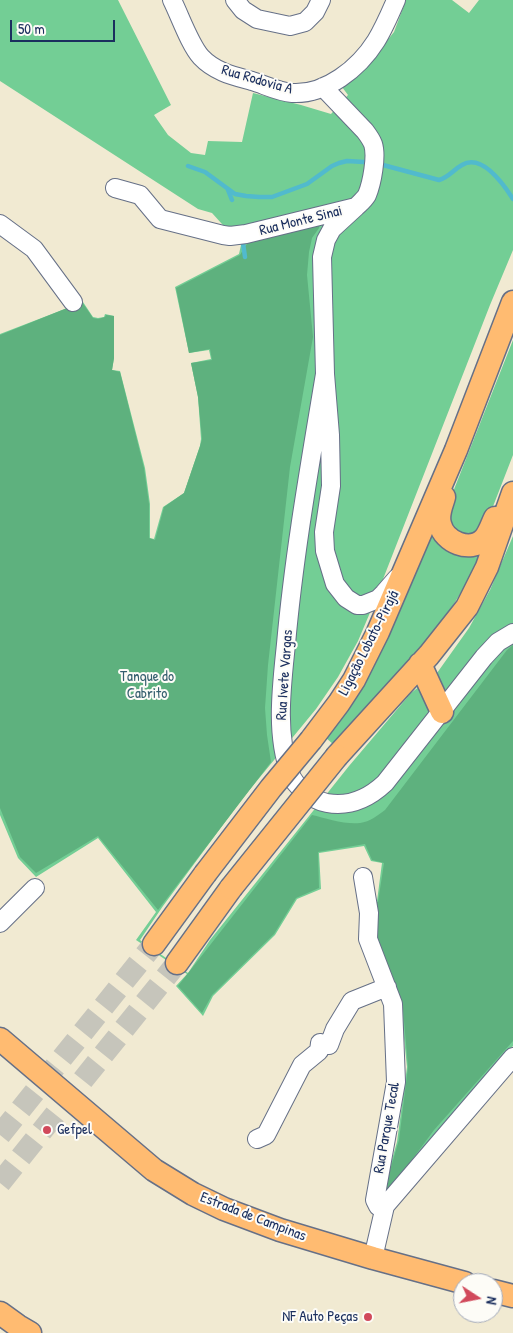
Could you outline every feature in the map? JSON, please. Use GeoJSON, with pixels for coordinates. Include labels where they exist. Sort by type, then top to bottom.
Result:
{"type":"FeatureCollection","features":[{"type":"Feature","properties":{"kind":"main road","name":"Ligação Lobato-Pirajá"},"geometry":{"type":"LineString","coordinates":[[154,944],[271,788],[311,740],[354,680],[406,569],[456,450],[513,302]]}},
{"type":"Feature","properties":{"kind":"main road"},"geometry":{"type":"LineString","coordinates":[[456,450],[439,512],[439,522],[442,530],[454,542],[469,545],[477,544],[486,536],[513,480]]}},
{"type":"Feature","properties":{"kind":"main road"},"geometry":{"type":"LineString","coordinates":[[177,963],[231,888],[337,756],[420,664],[467,607],[487,567],[513,493]]}},
{"type":"Feature","properties":{"kind":"main road"},"geometry":{"type":"LineString","coordinates":[[420,664],[442,712]]}},
{"type":"Feature","properties":{"kind":"main road","name":"Estrada de Campinas"},"geometry":{"type":"LineString","coordinates":[[0,1039],[154,1170],[193,1194],[224,1209],[280,1230],[453,1280]]}},
{"type":"Feature","properties":{"kind":"main road"},"geometry":{"type":"LineString","coordinates":[[0,1313],[30,1333]]}},
{"type":"Feature","properties":{"kind":"main road"},"geometry":{"type":"LineString","coordinates":[[0,1326],[16,1333]]}},
{"type":"Feature","properties":{"kind":"street","name":"Rua Rodovia A"},"geometry":{"type":"LineString","coordinates":[[172,0],[195,48],[209,65],[221,72],[292,93],[312,91],[348,72],[366,54],[382,31],[396,0]]}},
{"type":"Feature","properties":{"kind":"street"},"geometry":{"type":"LineString","coordinates":[[235,0],[243,10],[257,19],[290,26],[305,22],[315,12],[321,0]]}},
{"type":"Feature","properties":{"kind":"street","name":"Rua Monte Sinai"},"geometry":{"type":"LineString","coordinates":[[115,188],[140,195],[160,219],[230,236],[246,234],[356,207],[362,202],[369,187],[375,154],[374,145],[370,137],[322,87]]}},
{"type":"Feature","properties":{"kind":"street","name":"Rua Ivete Vargas"},"geometry":{"type":"LineString","coordinates":[[356,207],[332,229],[326,240],[322,257],[324,374],[330,435],[331,486],[324,551],[335,584],[340,592],[352,602],[363,605],[378,599],[406,569]]}},
{"type":"Feature","properties":{"kind":"street"},"geometry":{"type":"LineString","coordinates":[[0,224],[34,248],[73,302]]}},
{"type":"Feature","properties":{"kind":"street","name":"Rua Ivete Vargas"},"geometry":{"type":"LineString","coordinates":[[324,374],[291,589],[285,652],[281,734],[290,774],[300,787],[323,802],[336,804],[350,803],[366,798],[385,783],[484,657],[498,642],[513,633]]}},
{"type":"Feature","properties":{"kind":"street"},"geometry":{"type":"LineString","coordinates":[[257,1139],[266,1134],[302,1065],[319,1051],[320,1043],[329,1045],[335,1029],[352,1001],[387,987],[368,939],[368,913],[363,877]]}},
{"type":"Feature","properties":{"kind":"street"},"geometry":{"type":"LineString","coordinates":[[0,923],[35,888]]}},
{"type":"Feature","properties":{"kind":"street","name":"Rua Parque Tecal"},"geometry":{"type":"LineString","coordinates":[[385,1206],[378,1206],[375,1200],[396,1085],[393,1004],[387,987]]}},
{"type":"Feature","properties":{"kind":"street","name":"Rua Parque Tecal"},"geometry":{"type":"LineString","coordinates":[[373,1258],[385,1206],[513,1057]]}},
{"type":"Feature","properties":{"kind":"green space","name":"Tanque do Cabrito"},"geometry":{"type":"Polygon","coordinates":[[[0,0],[118,0],[171,105],[154,115],[168,135],[191,153],[205,155],[208,141],[242,142],[253,93],[331,114],[348,95],[342,87],[363,70],[394,32],[406,0],[452,0],[469,13],[479,0],[513,0],[513,250],[369,615],[358,641],[338,677],[316,709],[242,799],[140,940],[188,973],[210,940],[349,766],[411,693],[437,673],[469,628],[490,590],[513,536],[513,1046],[451,1115],[388,1191],[385,1189],[385,1184],[397,1142],[407,1067],[401,1009],[375,934],[373,901],[377,901],[382,863],[371,861],[364,846],[319,853],[321,889],[297,899],[275,935],[213,996],[203,1016],[176,986],[187,974],[136,940],[156,912],[98,838],[36,877],[18,858],[0,815],[0,334],[83,302],[93,317],[104,317],[105,314],[114,316],[114,358],[112,370],[120,371],[145,468],[150,504],[150,538],[154,539],[163,507],[184,493],[200,446],[198,397],[191,363],[211,359],[209,350],[189,353],[175,287],[239,254],[241,245],[212,213],[198,209],[0,81],[0,0]]]}},
{"type":"Feature","properties":{"kind":"green space"},"geometry":{"type":"Polygon","coordinates":[[[320,224],[312,238],[309,252],[307,275],[313,337],[290,467],[268,665],[265,708],[271,762],[158,910],[98,836],[36,873],[20,857],[0,808],[0,335],[82,302],[93,318],[98,319],[106,315],[114,316],[114,358],[112,370],[120,372],[144,468],[149,504],[149,538],[155,540],[164,507],[184,493],[202,439],[198,397],[191,363],[212,360],[210,349],[189,353],[176,288],[240,255],[251,241],[320,224]]]}},
{"type":"Feature","properties":{"kind":"green space"},"geometry":{"type":"Polygon","coordinates":[[[513,340],[513,455],[485,527],[467,537],[449,527],[451,497],[513,340]]]}},
{"type":"Feature","properties":{"kind":"green space"},"geometry":{"type":"Polygon","coordinates":[[[430,529],[484,549],[475,570],[442,623],[422,648],[334,745],[325,737],[430,529]]]}},
{"type":"Feature","properties":{"kind":"green space"},"geometry":{"type":"Polygon","coordinates":[[[513,645],[513,1041],[434,1130],[391,1188],[388,1189],[386,1184],[399,1140],[408,1067],[403,1009],[376,934],[374,902],[378,902],[384,863],[372,860],[365,844],[318,852],[319,888],[296,898],[274,934],[212,995],[202,1013],[178,986],[312,815],[342,822],[360,823],[370,820],[385,810],[507,650],[513,645]]]}},
{"type":"Feature","properties":{"kind":"waterway"},"geometry":{"type":"LineString","coordinates":[[188,166],[205,172],[235,194],[272,197],[307,184],[339,163],[347,161],[364,162]]}},
{"type":"Feature","properties":{"kind":"waterway"},"geometry":{"type":"LineString","coordinates":[[383,165],[439,180],[462,165],[470,162],[477,163],[492,172],[513,199]]}},
{"type":"Feature","properties":{"kind":"waterway"},"geometry":{"type":"LineString","coordinates":[[228,190],[232,200]]}},
{"type":"Feature","properties":{"kind":"waterway"},"geometry":{"type":"LineString","coordinates":[[243,243],[245,257]]}},
{"type":"Feature","properties":{"kind":"tunnel"},"geometry":{"type":"LineString","coordinates":[[0,1135],[154,944]]}},
{"type":"Feature","properties":{"kind":"tunnel"},"geometry":{"type":"LineString","coordinates":[[0,1183],[177,963]]}},
{"type":"Feature","properties":{"kind":"place","name":"Gefpel"},"geometry":{"type":"Point","coordinates":[47,1130]}},
{"type":"Feature","properties":{"kind":"place","name":"NF Auto Peças"},"geometry":{"type":"Point","coordinates":[368,1317]}}]}
